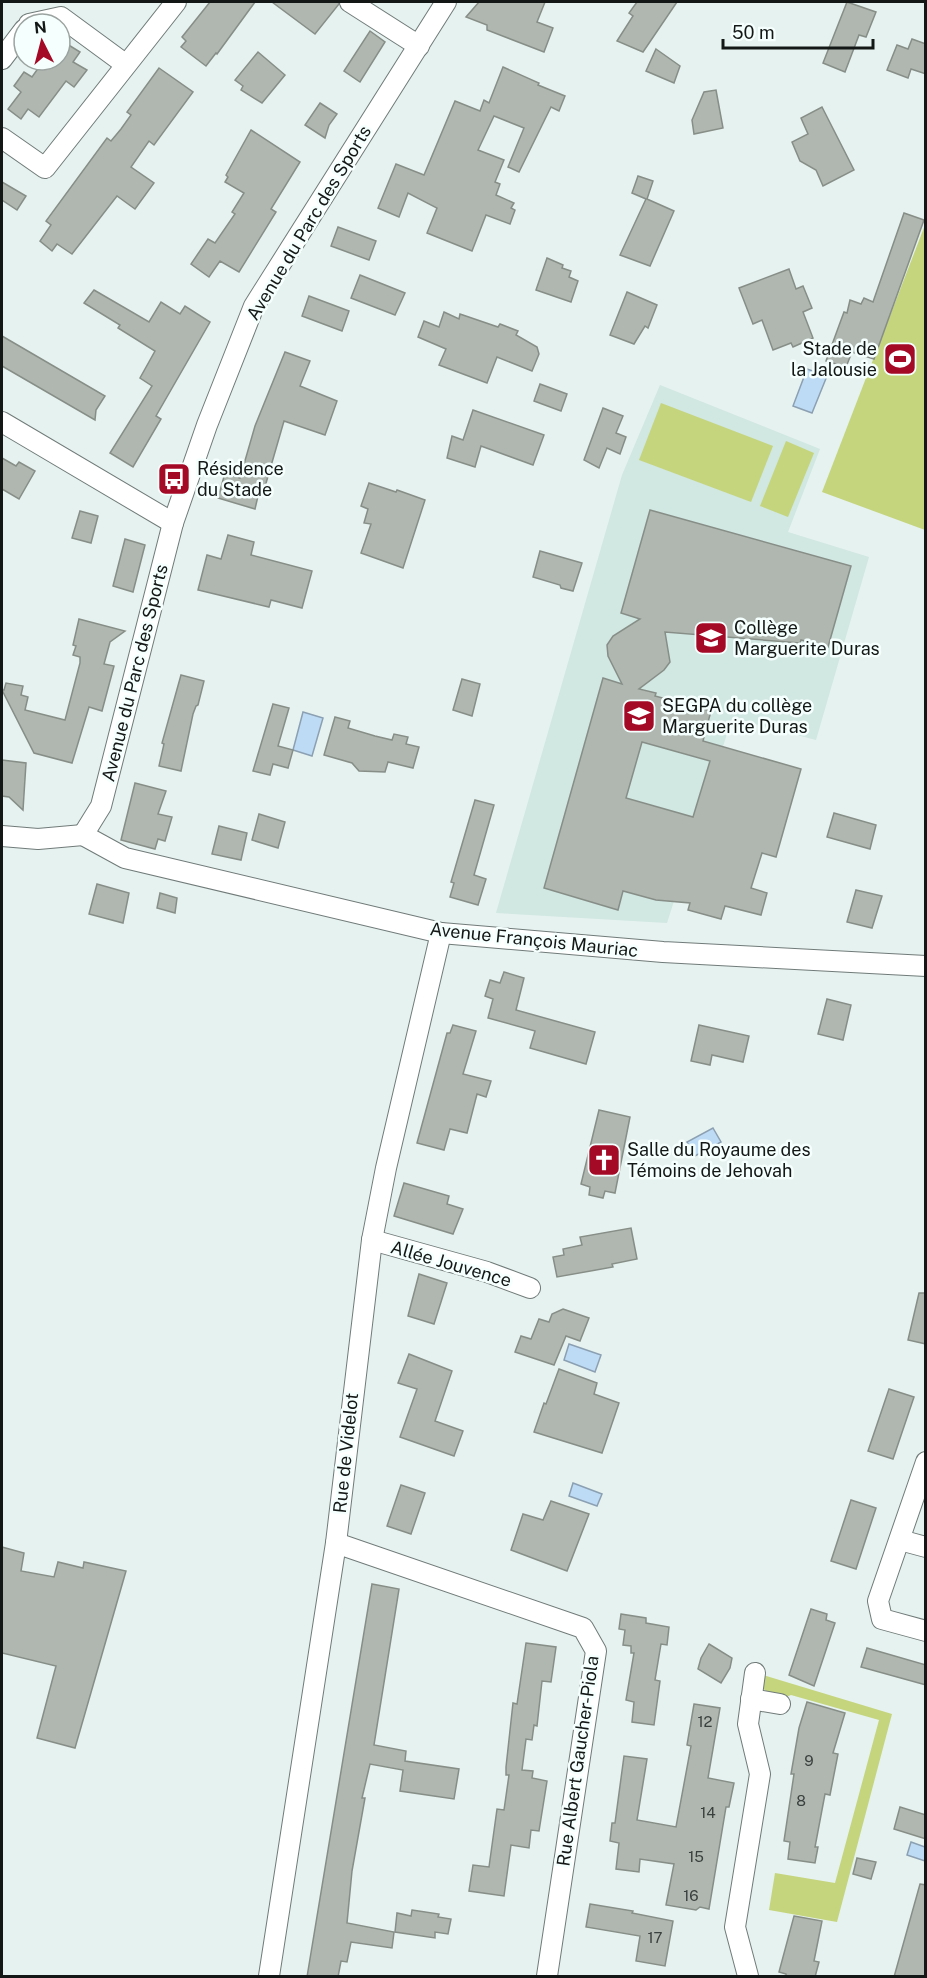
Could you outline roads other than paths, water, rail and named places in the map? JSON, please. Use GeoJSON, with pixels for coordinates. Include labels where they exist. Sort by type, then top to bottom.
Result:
{"type":"FeatureCollection","features":[{"type":"Feature","properties":{"kind":"street"},"geometry":{"type":"LineString","coordinates":[[2,138],[45,168],[176,2]]}},
{"type":"Feature","properties":{"kind":"street","name":"Avenue du Parc des Sports"},"geometry":{"type":"LineString","coordinates":[[83,835],[101,806],[173,523],[207,425],[254,306],[446,2]]}},
{"type":"Feature","properties":{"kind":"street"},"geometry":{"type":"LineString","coordinates":[[358,4],[419,46]]}},
{"type":"Feature","properties":{"kind":"street"},"geometry":{"type":"LineString","coordinates":[[72,25],[125,64]]}},
{"type":"Feature","properties":{"kind":"street"},"geometry":{"type":"LineString","coordinates":[[2,59],[12,46]]}},
{"type":"Feature","properties":{"kind":"street"},"geometry":{"type":"LineString","coordinates":[[2,422],[173,523]]}},
{"type":"Feature","properties":{"kind":"street"},"geometry":{"type":"LineString","coordinates":[[2,836],[38,839],[83,835]]}},
{"type":"Feature","properties":{"kind":"street","name":"Avenue François Mauriac"},"geometry":{"type":"LineString","coordinates":[[83,835],[125,858],[441,933],[663,952],[926,966]]}},
{"type":"Feature","properties":{"kind":"street","name":"Rue de Videlot"},"geometry":{"type":"LineString","coordinates":[[268,1977],[336,1543],[372,1240],[386,1168],[441,933]]}},
{"type":"Feature","properties":{"kind":"street","name":"Allée Jouvence"},"geometry":{"type":"LineString","coordinates":[[372,1240],[487,1272],[530,1288]]}},
{"type":"Feature","properties":{"kind":"street"},"geometry":{"type":"LineString","coordinates":[[926,1462],[878,1601],[882,1619],[926,1630]]}},
{"type":"Feature","properties":{"kind":"street"},"geometry":{"type":"LineString","coordinates":[[900,1540],[926,1547]]}},
{"type":"Feature","properties":{"kind":"street","name":"Rue Albert Gaucher-Piola"},"geometry":{"type":"LineString","coordinates":[[336,1543],[584,1628],[596,1651],[547,1977]]}},
{"type":"Feature","properties":{"kind":"street"},"geometry":{"type":"LineString","coordinates":[[748,1977],[735,1927],[760,1774],[748,1724],[755,1674]]}},
{"type":"Feature","properties":{"kind":"street"},"geometry":{"type":"LineString","coordinates":[[751,1699],[780,1704]]}},
{"type":"Feature","properties":{"kind":"water"},"geometry":{"type":"Polygon","coordinates":[[[807,369],[827,376],[812,413],[793,406],[807,369]]]}},
{"type":"Feature","properties":{"kind":"water"},"geometry":{"type":"Polygon","coordinates":[[[303,712],[323,718],[312,756],[293,750],[303,712]]]}},
{"type":"Feature","properties":{"kind":"water"},"geometry":{"type":"Polygon","coordinates":[[[713,1128],[721,1142],[695,1156],[687,1142],[713,1128]]]}},
{"type":"Feature","properties":{"kind":"water"},"geometry":{"type":"Polygon","coordinates":[[[569,1344],[601,1355],[595,1372],[564,1360],[569,1344]]]}},
{"type":"Feature","properties":{"kind":"water"},"geometry":{"type":"Polygon","coordinates":[[[573,1483],[602,1494],[597,1506],[569,1496],[573,1483]]]}},
{"type":"Feature","properties":{"kind":"water"},"geometry":{"type":"Polygon","coordinates":[[[911,1842],[925,1847],[925,1861],[907,1855],[911,1842]]]}},
{"type":"Feature","properties":{"kind":"place","name":"Stade de la Jalousie"},"geometry":{"type":"Point","coordinates":[900,359]}},
{"type":"Feature","properties":{"kind":"place","name":"Résidence du Stade"},"geometry":{"type":"Point","coordinates":[174,479]}},
{"type":"Feature","properties":{"kind":"place","name":"Collège Marguerite Duras"},"geometry":{"type":"Point","coordinates":[711,638]}},
{"type":"Feature","properties":{"kind":"place","name":"SEGPA du collège Marguerite Duras"},"geometry":{"type":"Point","coordinates":[639,716]}},
{"type":"Feature","properties":{"kind":"place","name":"Salle du Royaume des Témoins de Jehovah"},"geometry":{"type":"Point","coordinates":[604,1160]}}]}
